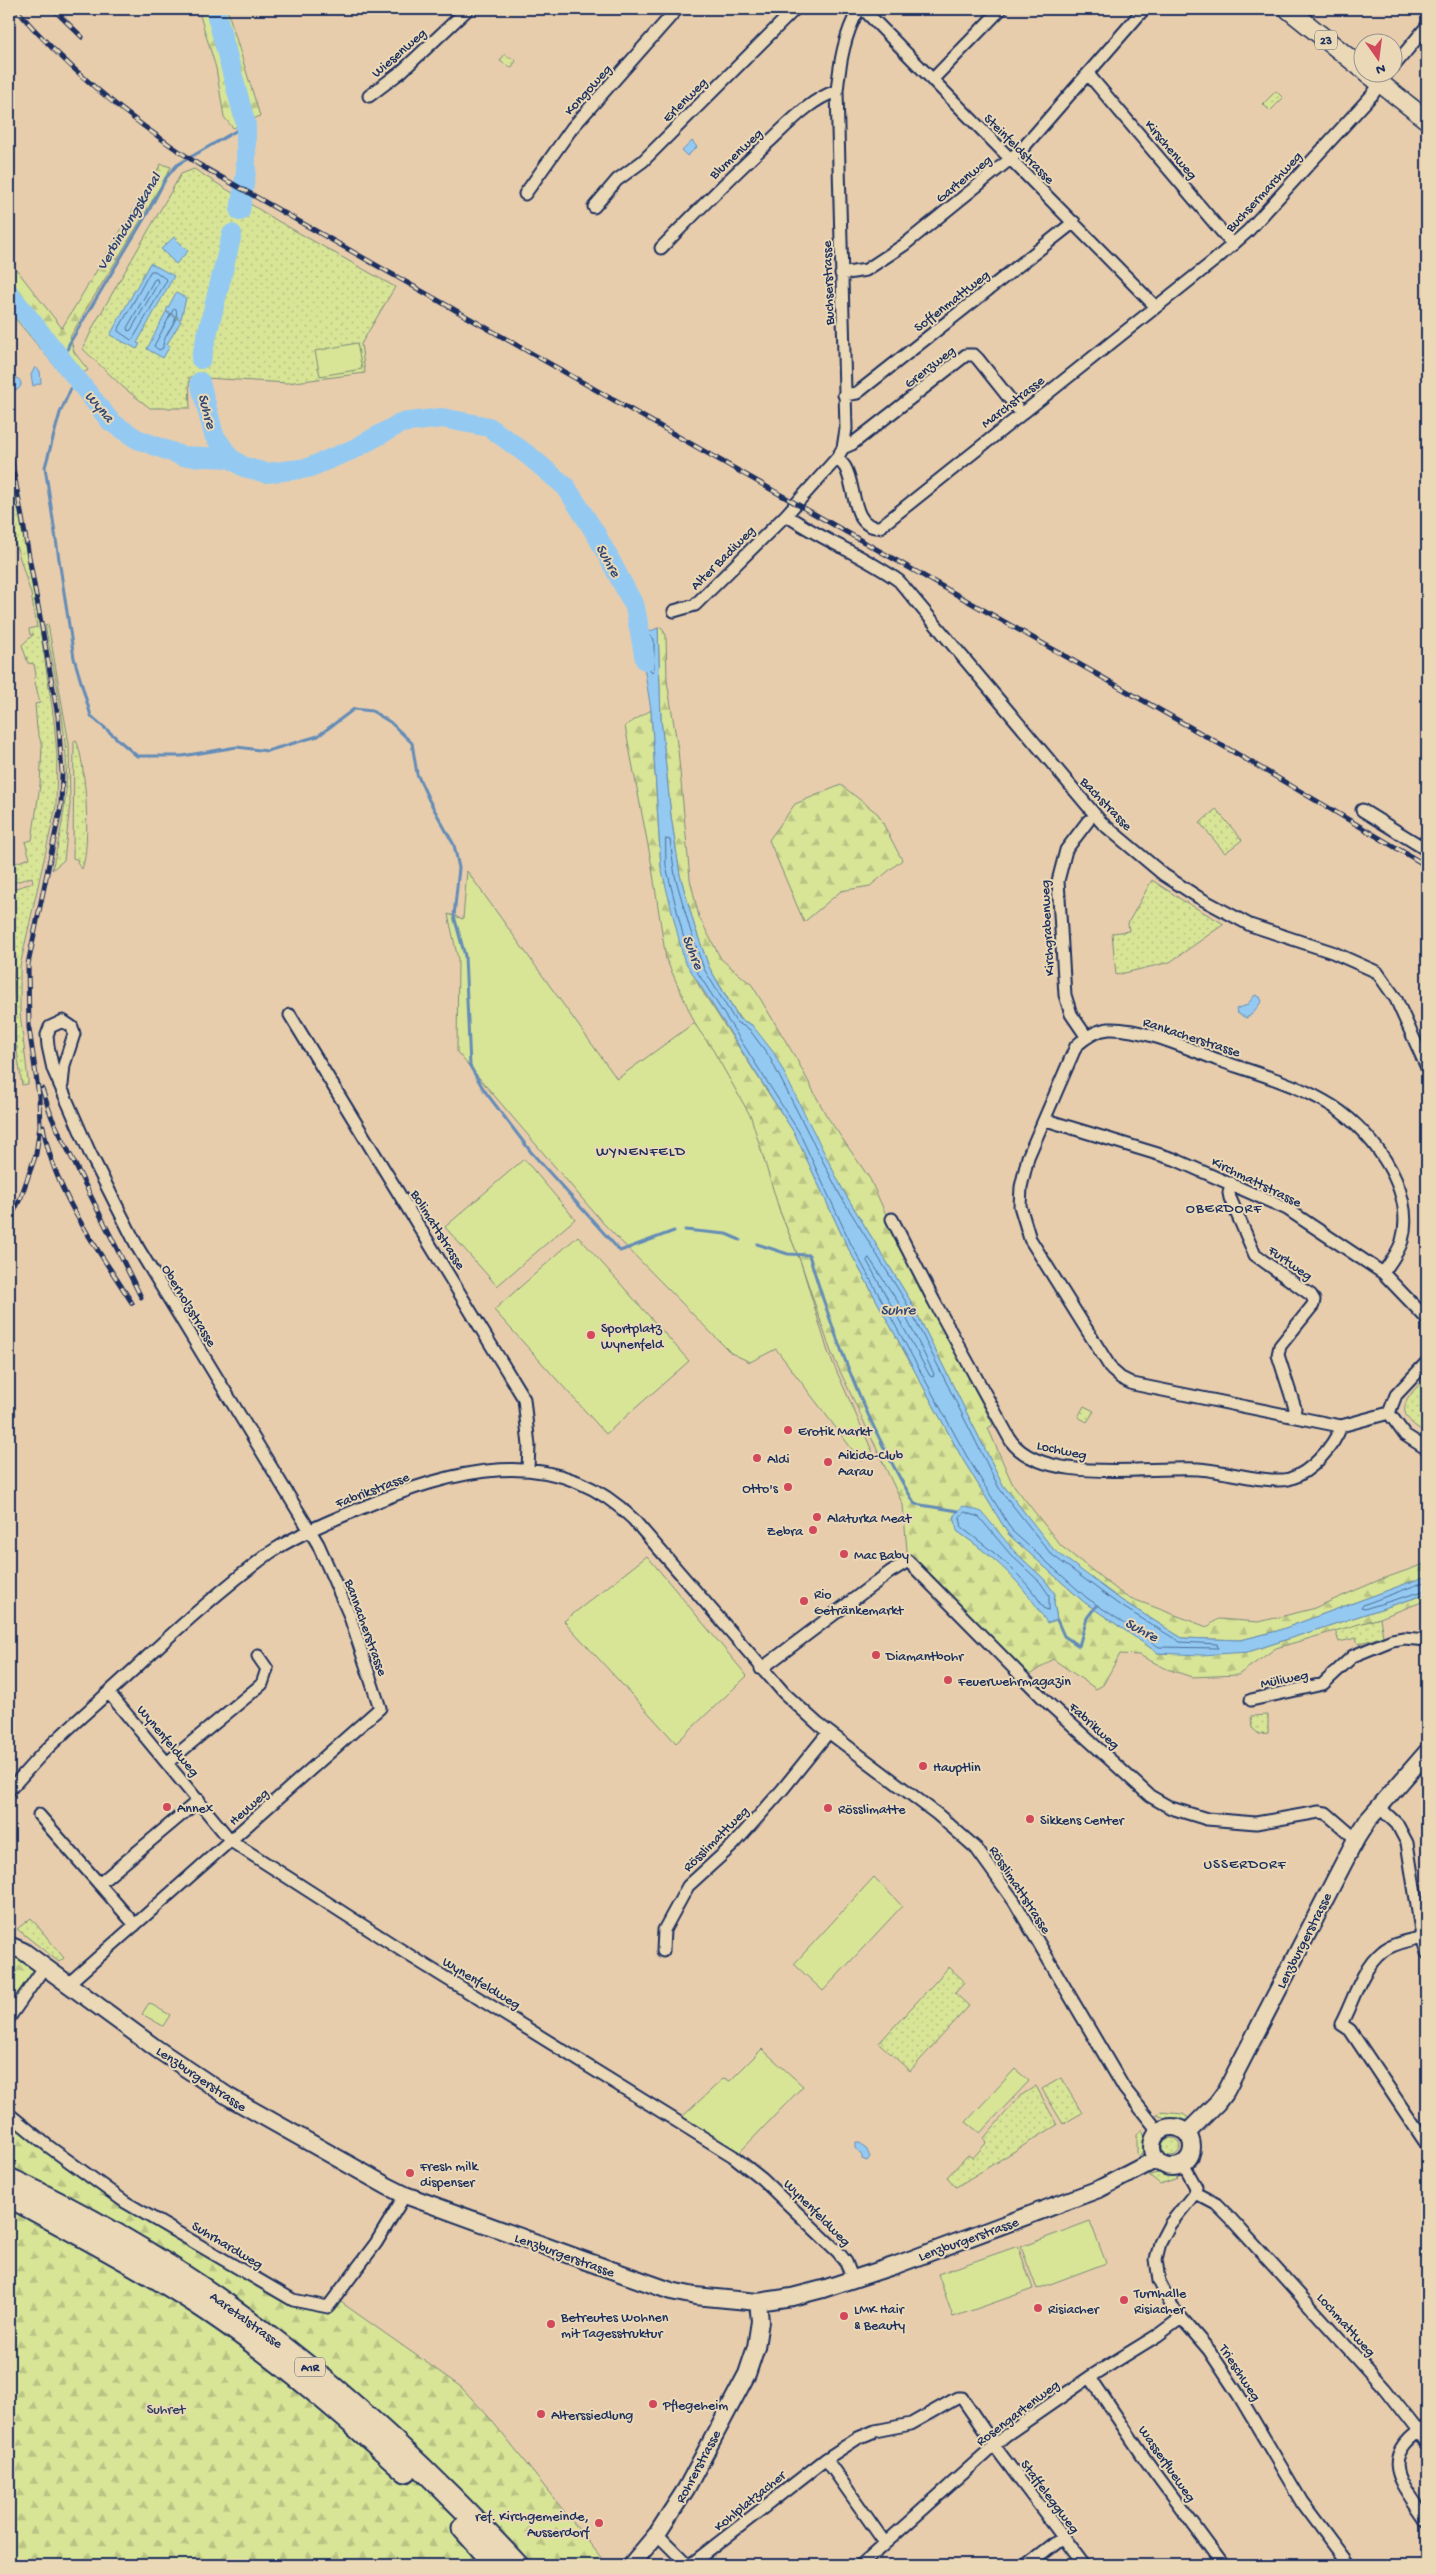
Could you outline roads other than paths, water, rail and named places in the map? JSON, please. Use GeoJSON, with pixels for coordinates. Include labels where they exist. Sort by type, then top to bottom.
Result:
{"type":"FeatureCollection","features":[{"type":"Feature","properties":{"kind":"highway","name":"Aaretalstrasse"},"geometry":{"type":"LineString","coordinates":[[9,2179],[71,2210],[194,2282],[280,2342],[376,2423],[475,2520],[517,2565]]}},
{"type":"Feature","properties":{"kind":"highway","name":"Aaretalstrasse"},"geometry":{"type":"LineString","coordinates":[[9,2196],[166,2283],[257,2345],[335,2407],[406,2471],[496,2565]]}},
{"type":"Feature","properties":{"kind":"main road","name":"23"},"geometry":{"type":"LineString","coordinates":[[1288,9],[1354,62]]}},
{"type":"Feature","properties":{"kind":"main road","name":"23"},"geometry":{"type":"LineString","coordinates":[[1389,82],[1427,120]]}},
{"type":"Feature","properties":{"kind":"main road","name":"Lenzburgerstrasse"},"geometry":{"type":"LineString","coordinates":[[1187,2133],[1217,2104],[1226,2091],[1356,1839],[1379,1807],[1427,1752]]}},
{"type":"Feature","properties":{"kind":"main road","name":"Lenzburgerstrasse"},"geometry":{"type":"LineString","coordinates":[[9,1934],[20,1943],[16,1948],[45,1966],[229,2097],[406,2195],[672,2291],[718,2300],[758,2302],[798,2296],[853,2280],[1099,2189],[1157,2159]]}},
{"type":"Feature","properties":{"kind":"main road"},"geometry":{"type":"LineString","coordinates":[[1170,2127],[1182,2129],[1187,2133],[1192,2150],[1183,2164],[1167,2166],[1157,2159],[1153,2145],[1159,2132],[1170,2127]]}},
{"type":"Feature","properties":{"kind":"main road","name":"Rohrerstrasse"},"geometry":{"type":"LineString","coordinates":[[631,2565],[657,2534],[686,2489],[747,2374],[756,2347],[760,2321],[758,2302]]}},
{"type":"Feature","properties":{"kind":"street","name":"Wiesenweg"},"geometry":{"type":"LineString","coordinates":[[369,96],[402,71],[468,9]]}},
{"type":"Feature","properties":{"kind":"street","name":"Kongoweg"},"geometry":{"type":"LineString","coordinates":[[525,194],[572,128],[677,9]]}},
{"type":"Feature","properties":{"kind":"street","name":"Erlenweg"},"geometry":{"type":"LineString","coordinates":[[594,207],[617,180],[643,161],[795,9]]}},
{"type":"Feature","properties":{"kind":"street","name":"Buchserstrasse"},"geometry":{"type":"LineString","coordinates":[[840,453],[846,429],[837,91],[840,56],[858,9]]}},
{"type":"Feature","properties":{"kind":"street","name":"Steinfeldstrasse"},"geometry":{"type":"LineString","coordinates":[[863,9],[1009,160],[1074,222],[1156,307]]}},
{"type":"Feature","properties":{"kind":"street"},"geometry":{"type":"LineString","coordinates":[[932,80],[1001,9]]}},
{"type":"Feature","properties":{"kind":"street","name":"Gartenweg"},"geometry":{"type":"LineString","coordinates":[[841,274],[866,270],[904,245],[1023,148],[1144,9]]}},
{"type":"Feature","properties":{"kind":"street"},"geometry":{"type":"LineString","coordinates":[[1404,54],[1427,26]]}},
{"type":"Feature","properties":{"kind":"street","name":"Kirschenweg"},"geometry":{"type":"LineString","coordinates":[[1088,74],[1233,245]]}},
{"type":"Feature","properties":{"kind":"street","name":"Buchsermarchweg"},"geometry":{"type":"LineString","coordinates":[[1156,307],[1233,245],[1381,82]]}},
{"type":"Feature","properties":{"kind":"street","name":"Blumenweg"},"geometry":{"type":"LineString","coordinates":[[661,248],[719,187],[781,130],[822,96],[837,91]]}},
{"type":"Feature","properties":{"kind":"street","name":"Soffenmattweg"},"geometry":{"type":"LineString","coordinates":[[844,395],[858,393],[1074,222]]}},
{"type":"Feature","properties":{"kind":"street","name":"Marchstrasse"},"geometry":{"type":"LineString","coordinates":[[840,453],[854,499],[865,524],[872,528],[880,527],[1156,307]]}},
{"type":"Feature","properties":{"kind":"street","name":"Grenzweg"},"geometry":{"type":"LineString","coordinates":[[840,453],[966,355],[974,355],[978,358],[1021,413]]}},
{"type":"Feature","properties":{"kind":"street","name":"Alter Badiweg"},"geometry":{"type":"LineString","coordinates":[[674,611],[696,605],[786,515],[840,453]]}},
{"type":"Feature","properties":{"kind":"street","name":"Bachstrasse"},"geometry":{"type":"LineString","coordinates":[[786,515],[805,528],[875,564],[899,581],[1095,815],[1164,875],[1198,898],[1250,925],[1332,952],[1376,972],[1396,1000],[1427,1068]]}},
{"type":"Feature","properties":{"kind":"street"},"geometry":{"type":"LineString","coordinates":[[1362,810],[1427,850]]}},
{"type":"Feature","properties":{"kind":"street","name":"Kirchgrabenweg"},"geometry":{"type":"LineString","coordinates":[[1086,1036],[1071,1014],[1065,995],[1058,881],[1066,850],[1072,839],[1088,822]]}},
{"type":"Feature","properties":{"kind":"street","name":"Bolimattstrasse"},"geometry":{"type":"LineString","coordinates":[[290,1015],[524,1399],[528,1431],[528,1469]]}},
{"type":"Feature","properties":{"kind":"street","name":"Oberholzstrasse"},"geometry":{"type":"LineString","coordinates":[[62,1085],[64,1065],[74,1034],[72,1027],[62,1021],[50,1027],[47,1035],[49,1056],[89,1151],[138,1248],[309,1530]]}},
{"type":"Feature","properties":{"kind":"street","name":"Rankacherstrasse"},"geometry":{"type":"LineString","coordinates":[[1086,1036],[1109,1029],[1126,1030],[1166,1041],[1324,1100],[1351,1118],[1370,1138],[1387,1163],[1400,1192],[1404,1209],[1402,1241],[1383,1274]]}},
{"type":"Feature","properties":{"kind":"street"},"geometry":{"type":"LineString","coordinates":[[1086,1036],[1076,1046],[1046,1120],[1028,1157],[1021,1187],[1020,1206],[1030,1239],[1112,1370],[1121,1378],[1133,1384],[1341,1426],[1389,1413]]}},
{"type":"Feature","properties":{"kind":"street","name":"Kirchmattstrasse"},"geometry":{"type":"LineString","coordinates":[[1046,1120],[1065,1128],[1150,1150],[1231,1183],[1287,1209],[1383,1274],[1427,1318]]}},
{"type":"Feature","properties":{"kind":"street","name":"Furtweg"},"geometry":{"type":"LineString","coordinates":[[1231,1183],[1228,1193],[1255,1255],[1311,1295],[1314,1300],[1280,1346],[1278,1355],[1295,1408],[1294,1416]]}},
{"type":"Feature","properties":{"kind":"street","name":"Lochweg"},"geometry":{"type":"LineString","coordinates":[[892,1218],[934,1302],[1011,1441],[1018,1452],[1027,1457],[1040,1462],[1099,1471],[1200,1469],[1287,1479],[1304,1472],[1312,1466],[1334,1439],[1341,1426]]}},
{"type":"Feature","properties":{"kind":"street"},"geometry":{"type":"LineString","coordinates":[[1389,1413],[1396,1395],[1427,1362]]}},
{"type":"Feature","properties":{"kind":"street"},"geometry":{"type":"LineString","coordinates":[[1389,1413],[1406,1435],[1427,1449]]}},
{"type":"Feature","properties":{"kind":"street","name":"Fabrikstrasse"},"geometry":{"type":"LineString","coordinates":[[9,1790],[45,1751],[217,1595],[273,1550],[309,1530],[384,1498],[475,1471],[504,1468],[528,1469],[570,1479],[595,1489],[617,1504],[633,1519],[761,1669]]}},
{"type":"Feature","properties":{"kind":"street","name":"Bannacherstrasse"},"geometry":{"type":"LineString","coordinates":[[309,1530],[318,1544],[350,1614],[380,1708]]}},
{"type":"Feature","properties":{"kind":"street","name":"Fabrikweg"},"geometry":{"type":"LineString","coordinates":[[761,1669],[890,1572],[908,1561],[1048,1703],[1150,1796],[1171,1808],[1207,1819],[1256,1823],[1319,1812],[1326,1814],[1356,1839]]}},
{"type":"Feature","properties":{"kind":"street","name":"Müliweg"},"geometry":{"type":"LineString","coordinates":[[1251,1700],[1323,1684],[1353,1656],[1392,1640],[1404,1638],[1427,1640]]}},
{"type":"Feature","properties":{"kind":"street"},"geometry":{"type":"LineString","coordinates":[[168,1762],[262,1684],[267,1668],[258,1656]]}},
{"type":"Feature","properties":{"kind":"street","name":"Rösslimattstrasse"},"geometry":{"type":"LineString","coordinates":[[761,1669],[828,1733],[937,1814],[976,1848],[1014,1901],[1124,2088],[1159,2132]]}},
{"type":"Feature","properties":{"kind":"street","name":"Wynenfeldweg"},"geometry":{"type":"LineString","coordinates":[[109,1693],[168,1762],[231,1841],[412,1957],[733,2156],[762,2179],[838,2252],[846,2262],[853,2280]]}},
{"type":"Feature","properties":{"kind":"street","name":"Heuweg"},"geometry":{"type":"LineString","coordinates":[[68,1984],[380,1708]]}},
{"type":"Feature","properties":{"kind":"street","name":"Rösslimattweg"},"geometry":{"type":"LineString","coordinates":[[663,1951],[664,1930],[688,1886],[733,1845],[782,1790],[828,1733]]}},
{"type":"Feature","properties":{"kind":"street"},"geometry":{"type":"LineString","coordinates":[[99,1884],[199,1800]]}},
{"type":"Feature","properties":{"kind":"street"},"geometry":{"type":"LineString","coordinates":[[1379,1807],[1397,1824],[1408,1843],[1422,1938],[1427,1953]]}},
{"type":"Feature","properties":{"kind":"street"},"geometry":{"type":"LineString","coordinates":[[39,1815],[135,1925]]}},
{"type":"Feature","properties":{"kind":"street"},"geometry":{"type":"LineString","coordinates":[[1422,1938],[1399,1943],[1378,1956],[1366,1973],[1341,2024],[1350,2030],[1427,2145]]}},
{"type":"Feature","properties":{"kind":"street"},"geometry":{"type":"LineString","coordinates":[[9,2018],[45,1966]]}},
{"type":"Feature","properties":{"kind":"street","name":"Suhrhardweg"},"geometry":{"type":"LineString","coordinates":[[9,2114],[48,2146],[125,2202],[293,2300],[328,2307],[376,2243],[406,2195]]}},
{"type":"Feature","properties":{"kind":"street"},"geometry":{"type":"LineString","coordinates":[[1183,2164],[1196,2187],[1195,2193]]}},
{"type":"Feature","properties":{"kind":"street","name":"Trieschweg"},"geometry":{"type":"LineString","coordinates":[[1195,2193],[1166,2231],[1156,2259],[1162,2288],[1181,2318],[1209,2350],[1302,2502],[1349,2565]]}},
{"type":"Feature","properties":{"kind":"street","name":"Lochmattweg"},"geometry":{"type":"LineString","coordinates":[[1195,2193],[1211,2200],[1231,2219],[1423,2429],[1427,2443]]}},
{"type":"Feature","properties":{"kind":"street","name":"Rosengartenweg"},"geometry":{"type":"LineString","coordinates":[[861,2565],[994,2445],[1090,2376],[1158,2335],[1181,2318]]}},
{"type":"Feature","properties":{"kind":"street","name":"Wasserflueweg"},"geometry":{"type":"LineString","coordinates":[[1090,2376],[1145,2459],[1223,2565]]}},
{"type":"Feature","properties":{"kind":"street","name":"Kohlplatzacher"},"geometry":{"type":"LineString","coordinates":[[689,2565],[826,2459],[858,2438],[875,2431],[911,2424],[957,2398],[966,2401],[994,2445]]}},
{"type":"Feature","properties":{"kind":"street"},"geometry":{"type":"LineString","coordinates":[[1423,2429],[1401,2451],[1396,2465],[1399,2478],[1427,2520]]}},
{"type":"Feature","properties":{"kind":"street","name":"Staffeleggweg"},"geometry":{"type":"LineString","coordinates":[[994,2445],[1084,2565]]}},
{"type":"Feature","properties":{"kind":"street"},"geometry":{"type":"LineString","coordinates":[[826,2459],[885,2543]]}},
{"type":"Feature","properties":{"kind":"street"},"geometry":{"type":"LineString","coordinates":[[657,2534],[689,2565]]}},
{"type":"Feature","properties":{"kind":"street"},"geometry":{"type":"LineString","coordinates":[[1027,2565],[1062,2537]]}},
{"type":"Feature","properties":{"kind":"water"},"geometry":{"type":"Polygon","coordinates":[[[692,141],[697,147],[687,156],[682,151],[692,141]]]}},
{"type":"Feature","properties":{"kind":"water"},"geometry":{"type":"Polygon","coordinates":[[[174,237],[188,251],[176,264],[161,249],[174,237]]]}},
{"type":"Feature","properties":{"kind":"water"},"geometry":{"type":"Polygon","coordinates":[[[150,263],[174,276],[137,343],[140,344],[137,349],[110,335],[150,263]]]}},
{"type":"Feature","properties":{"kind":"water"},"geometry":{"type":"Polygon","coordinates":[[[176,293],[186,298],[181,319],[166,311],[176,293]]]}},
{"type":"Feature","properties":{"kind":"water"},"geometry":{"type":"Polygon","coordinates":[[[166,312],[181,321],[167,344],[170,346],[163,358],[147,349],[166,312]]]}},
{"type":"Feature","properties":{"kind":"water"},"geometry":{"type":"Polygon","coordinates":[[[35,367],[40,371],[41,383],[33,386],[31,375],[35,367]]]}},
{"type":"Feature","properties":{"kind":"water"},"geometry":{"type":"Polygon","coordinates":[[[13,378],[17,378],[21,384],[17,390],[13,390],[9,386],[9,382],[13,378]]]}},
{"type":"Feature","properties":{"kind":"water","name":"Suhre"},"geometry":{"type":"Polygon","coordinates":[[[658,628],[661,719],[671,816],[680,875],[695,928],[709,967],[739,1019],[752,1025],[774,1053],[844,1192],[910,1300],[1003,1485],[1054,1550],[1121,1600],[1182,1638],[1241,1640],[1277,1631],[1427,1576],[1427,1594],[1248,1652],[1201,1655],[1158,1653],[1084,1602],[1009,1535],[962,1458],[847,1246],[795,1134],[684,960],[661,867],[651,710],[639,636],[658,628]]]}},
{"type":"Feature","properties":{"kind":"water"},"geometry":{"type":"Polygon","coordinates":[[[1255,995],[1260,997],[1262,1001],[1251,1015],[1246,1018],[1237,1013],[1236,1009],[1247,1005],[1255,995]]]}},
{"type":"Feature","properties":{"kind":"water"},"geometry":{"type":"Polygon","coordinates":[[[963,1506],[982,1512],[1015,1552],[1044,1579],[1055,1594],[1054,1602],[1057,1620],[1047,1623],[1038,1608],[1018,1583],[996,1561],[957,1531],[954,1515],[963,1506]]]}},
{"type":"Feature","properties":{"kind":"water"},"geometry":{"type":"Polygon","coordinates":[[[856,2142],[859,2142],[866,2148],[870,2157],[867,2161],[862,2159],[856,2148],[856,2142]]]}},
{"type":"Feature","properties":{"kind":"waterway","name":"Suhre"},"geometry":{"type":"LineString","coordinates":[[215,9],[246,125],[246,172],[240,211]]}},
{"type":"Feature","properties":{"kind":"waterway","name":"Verbindungskanal"},"geometry":{"type":"LineString","coordinates":[[64,361],[69,344],[147,214],[166,178],[177,165],[246,125]]}},
{"type":"Feature","properties":{"kind":"waterway","name":"Suhre"},"geometry":{"type":"LineString","coordinates":[[201,359],[232,234]]}},
{"type":"Feature","properties":{"kind":"waterway","name":"Wyna"},"geometry":{"type":"LineString","coordinates":[[9,293],[111,422],[137,439],[182,456],[230,458]]}},
{"type":"Feature","properties":{"kind":"waterway"},"geometry":{"type":"LineString","coordinates":[[76,377],[60,413],[45,467],[74,658],[91,716],[137,756],[182,756],[237,747],[267,751],[318,736],[354,709],[372,711],[390,722],[412,743],[417,774],[454,845],[459,868],[454,916],[465,956],[470,1066],[484,1090],[531,1152],[620,1251],[674,1231]]}},
{"type":"Feature","properties":{"kind":"waterway","name":"Suhre"},"geometry":{"type":"LineString","coordinates":[[200,382],[214,435],[230,458],[244,467],[266,473],[308,468],[354,449],[401,423],[442,418],[489,427],[528,455],[566,487],[596,534],[635,607],[645,660]]}},
{"type":"Feature","properties":{"kind":"waterway"},"geometry":{"type":"LineString","coordinates":[[685,1230],[726,1234],[740,1240]]}},
{"type":"Feature","properties":{"kind":"waterway"},"geometry":{"type":"LineString","coordinates":[[757,1244],[788,1254],[809,1255],[854,1383],[898,1475],[915,1504],[958,1511]]}},
{"type":"Feature","properties":{"kind":"waterway"},"geometry":{"type":"LineString","coordinates":[[1057,1620],[1064,1636],[1079,1646],[1087,1618],[1096,1606]]}},
{"type":"Feature","properties":{"kind":"railway"},"geometry":{"type":"LineString","coordinates":[[16,9],[57,53],[101,93],[149,130],[198,164],[1232,751],[1427,866]]}},
{"type":"Feature","properties":{"kind":"railway"},"geometry":{"type":"LineString","coordinates":[[53,9],[82,37]]}},
{"type":"Feature","properties":{"kind":"railway"},"geometry":{"type":"LineString","coordinates":[[9,446],[58,716],[62,773],[61,806],[28,964],[29,1028],[39,1096],[40,1126],[36,1154],[21,1197],[9,1222]]}},
{"type":"Feature","properties":{"kind":"railway"},"geometry":{"type":"LineString","coordinates":[[42,1089],[52,1118],[141,1297]]}},
{"type":"Feature","properties":{"kind":"railway"},"geometry":{"type":"LineString","coordinates":[[43,1126],[57,1174],[78,1219],[132,1303]]}},
{"type":"Feature","properties":{"kind":"place","name":"Sportplatz Wynenfeld"},"geometry":{"type":"Point","coordinates":[591,1335]}},
{"type":"Feature","properties":{"kind":"place","name":"Erotik Markt"},"geometry":{"type":"Point","coordinates":[788,1430]}},
{"type":"Feature","properties":{"kind":"place","name":"Aldi"},"geometry":{"type":"Point","coordinates":[757,1458]}},
{"type":"Feature","properties":{"kind":"place","name":"Aikido-Club Aarau"},"geometry":{"type":"Point","coordinates":[828,1462]}},
{"type":"Feature","properties":{"kind":"place","name":"Otto's"},"geometry":{"type":"Point","coordinates":[788,1487]}},
{"type":"Feature","properties":{"kind":"place","name":"Alaturka Meat"},"geometry":{"type":"Point","coordinates":[817,1517]}},
{"type":"Feature","properties":{"kind":"place","name":"Zebra"},"geometry":{"type":"Point","coordinates":[813,1530]}},
{"type":"Feature","properties":{"kind":"place","name":"Mac Baby"},"geometry":{"type":"Point","coordinates":[844,1554]}},
{"type":"Feature","properties":{"kind":"place","name":"Rio Getränkemarkt"},"geometry":{"type":"Point","coordinates":[804,1601]}},
{"type":"Feature","properties":{"kind":"place","name":"Diamantbohr"},"geometry":{"type":"Point","coordinates":[876,1655]}},
{"type":"Feature","properties":{"kind":"place","name":"Feuerwehrmagazin"},"geometry":{"type":"Point","coordinates":[948,1680]}},
{"type":"Feature","properties":{"kind":"place","name":"Hauptlin"},"geometry":{"type":"Point","coordinates":[923,1766]}},
{"type":"Feature","properties":{"kind":"place","name":"Annex"},"geometry":{"type":"Point","coordinates":[167,1807]}},
{"type":"Feature","properties":{"kind":"place","name":"Rösslimatte"},"geometry":{"type":"Point","coordinates":[828,1808]}},
{"type":"Feature","properties":{"kind":"place","name":"Sikkens Center"},"geometry":{"type":"Point","coordinates":[1030,1819]}},
{"type":"Feature","properties":{"kind":"place","name":"Fresh milk dispenser"},"geometry":{"type":"Point","coordinates":[410,2173]}},
{"type":"Feature","properties":{"kind":"place","name":"Turnhalle Risiacher"},"geometry":{"type":"Point","coordinates":[1124,2300]}},
{"type":"Feature","properties":{"kind":"place","name":"Risiacher"},"geometry":{"type":"Point","coordinates":[1038,2308]}},
{"type":"Feature","properties":{"kind":"place","name":"LMK Hair & Beauty"},"geometry":{"type":"Point","coordinates":[844,2316]}},
{"type":"Feature","properties":{"kind":"place","name":"Betreutes Wohnen mit Tagesstruktur"},"geometry":{"type":"Point","coordinates":[551,2324]}},
{"type":"Feature","properties":{"kind":"place","name":"Pflegeheim"},"geometry":{"type":"Point","coordinates":[653,2404]}},
{"type":"Feature","properties":{"kind":"place","name":"Alterssiedlung"},"geometry":{"type":"Point","coordinates":[541,2414]}},
{"type":"Feature","properties":{"kind":"place","name":"ref. Kirchgemeinde, Ausserdorf"},"geometry":{"type":"Point","coordinates":[599,2523]}},
{"type":"Feature","properties":{"kind":"district","name":"WYNENFELD"},"geometry":{"type":"Point","coordinates":[641,1150]}},
{"type":"Feature","properties":{"kind":"district","name":"OBERDORF"},"geometry":{"type":"Point","coordinates":[1224,1207]}},
{"type":"Feature","properties":{"kind":"district","name":"USSERDORF"},"geometry":{"type":"Point","coordinates":[1245,1863]}},
{"type":"Feature","properties":{"kind":"park label","name":"Suhret"},"geometry":{"type":"Point","coordinates":[166,2408]}}]}
